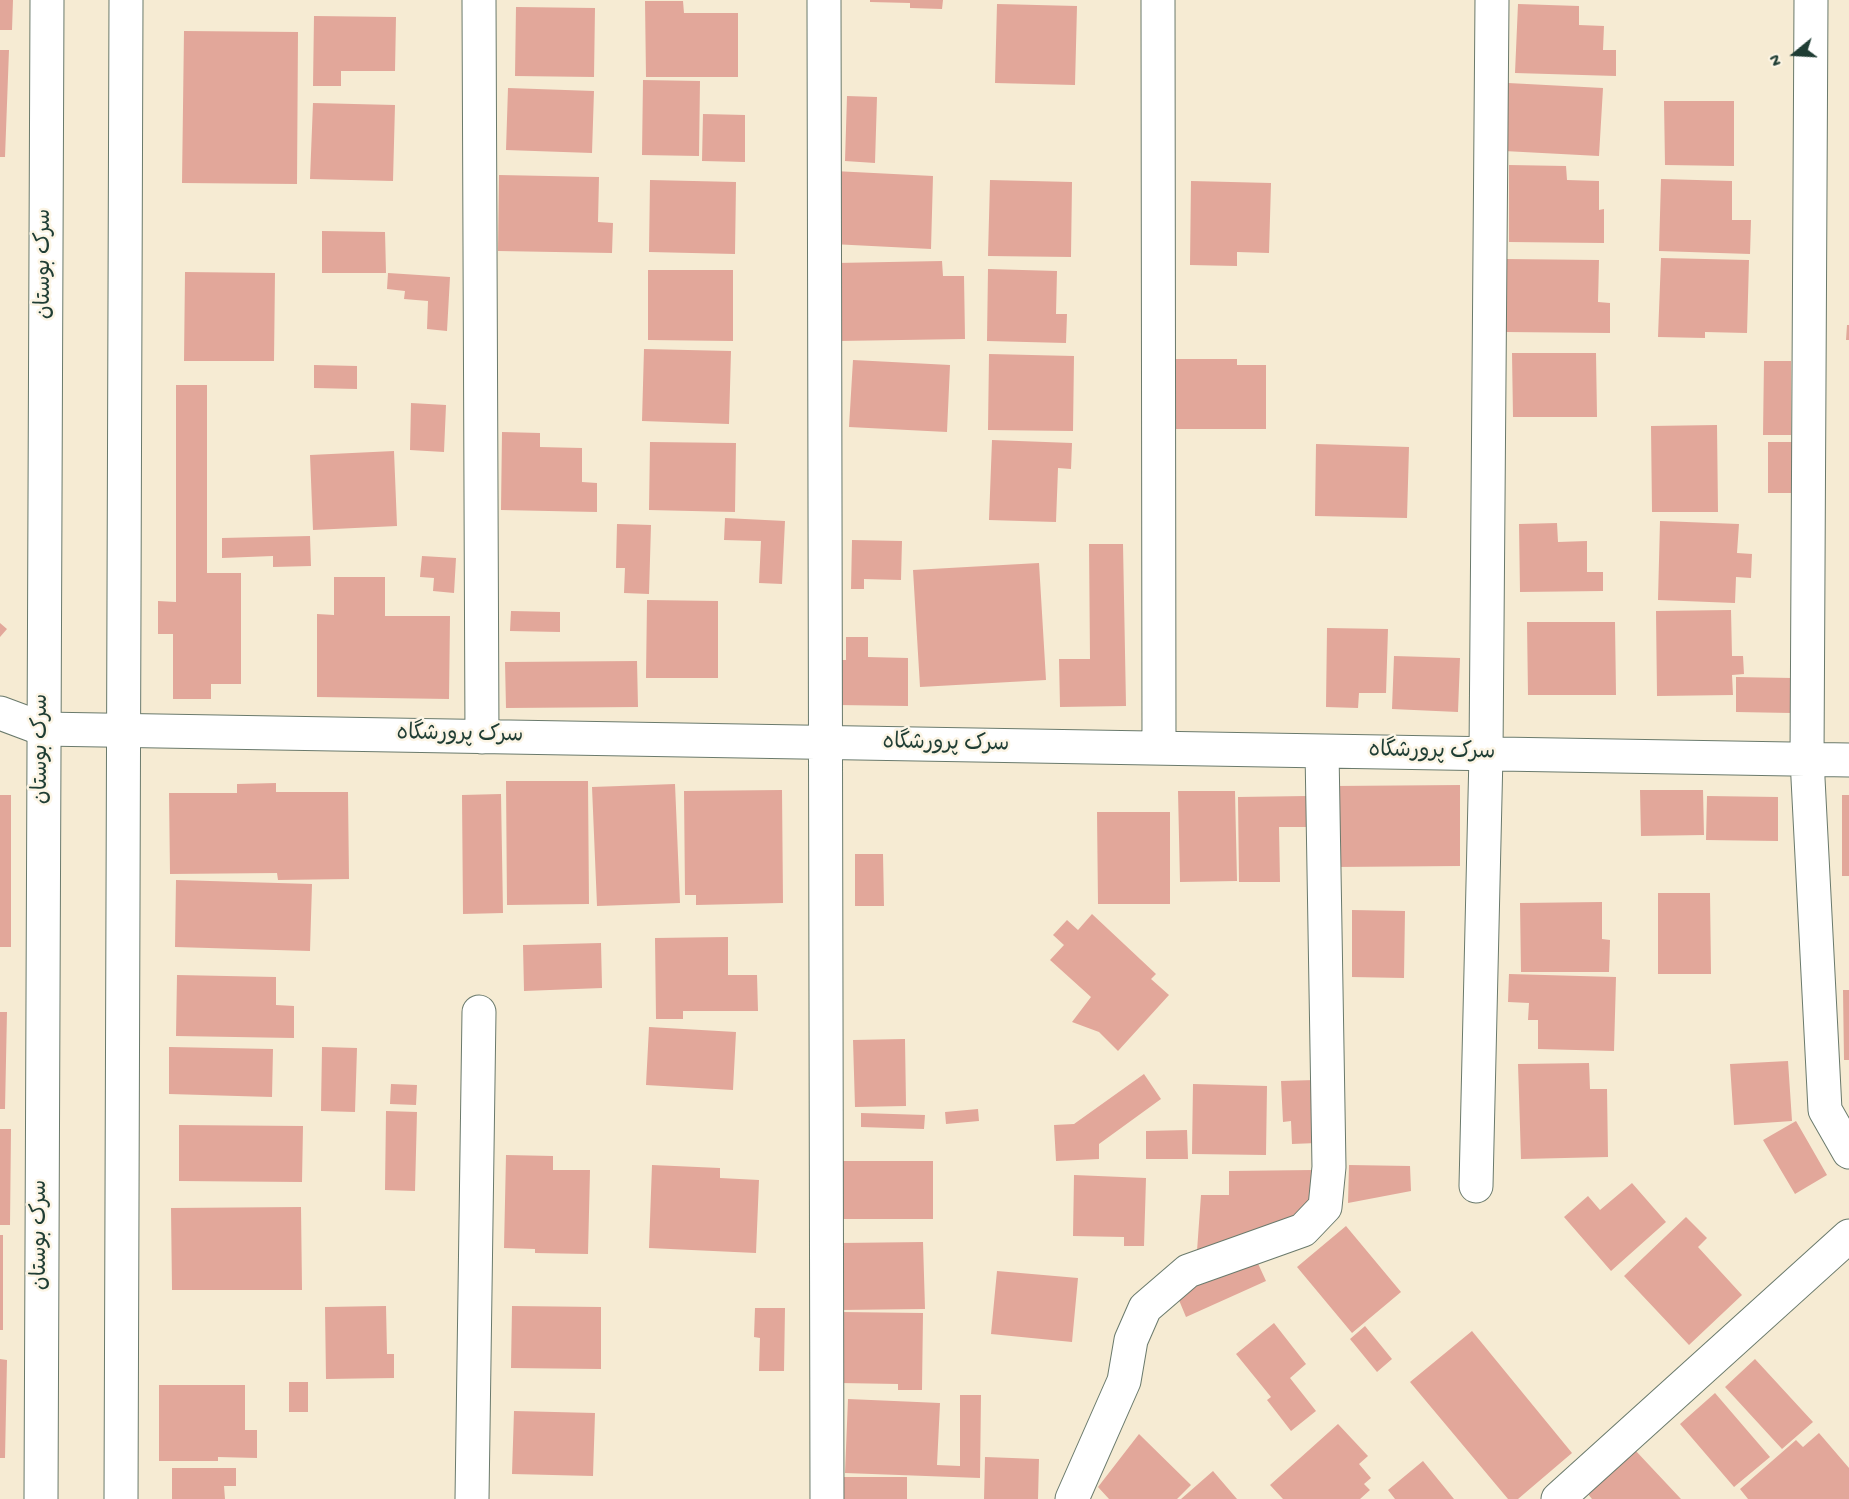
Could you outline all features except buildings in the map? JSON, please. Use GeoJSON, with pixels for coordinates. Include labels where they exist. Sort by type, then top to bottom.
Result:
{"type":"FeatureCollection","features":[{"type":"Feature","properties":{"kind":"street","name":"سرک بوستان"},"geometry":{"type":"LineString","coordinates":[[41,1499],[47,0]]}},
{"type":"Feature","properties":{"kind":"street"},"geometry":{"type":"LineString","coordinates":[[121,1499],[126,0]]}},
{"type":"Feature","properties":{"kind":"street"},"geometry":{"type":"LineString","coordinates":[[479,0],[483,737]]}},
{"type":"Feature","properties":{"kind":"street"},"geometry":{"type":"LineString","coordinates":[[824,0],[827,1499]]}},
{"type":"Feature","properties":{"kind":"street"},"geometry":{"type":"LineString","coordinates":[[1158,0],[1159,748]]}},
{"type":"Feature","properties":{"kind":"street"},"geometry":{"type":"LineString","coordinates":[[1476,1186],[1486,754],[1492,0]]}},
{"type":"Feature","properties":{"kind":"street"},"geometry":{"type":"LineString","coordinates":[[1811,0],[1807,759],[1825,1110],[1849,1152]]}},
{"type":"Feature","properties":{"kind":"street","name":"سرک پرورشگاه"},"geometry":{"type":"LineString","coordinates":[[0,713],[43,729],[1849,760]]}},
{"type":"Feature","properties":{"kind":"street"},"geometry":{"type":"LineString","coordinates":[[1072,1499],[1124,1381],[1131,1341],[1145,1308],[1188,1271],[1303,1230],[1325,1207],[1329,1167],[1322,751]]}},
{"type":"Feature","properties":{"kind":"street"},"geometry":{"type":"LineString","coordinates":[[472,1499],[479,1012]]}},
{"type":"Feature","properties":{"kind":"street"},"geometry":{"type":"LineString","coordinates":[[1558,1499],[1849,1236]]}}]}
